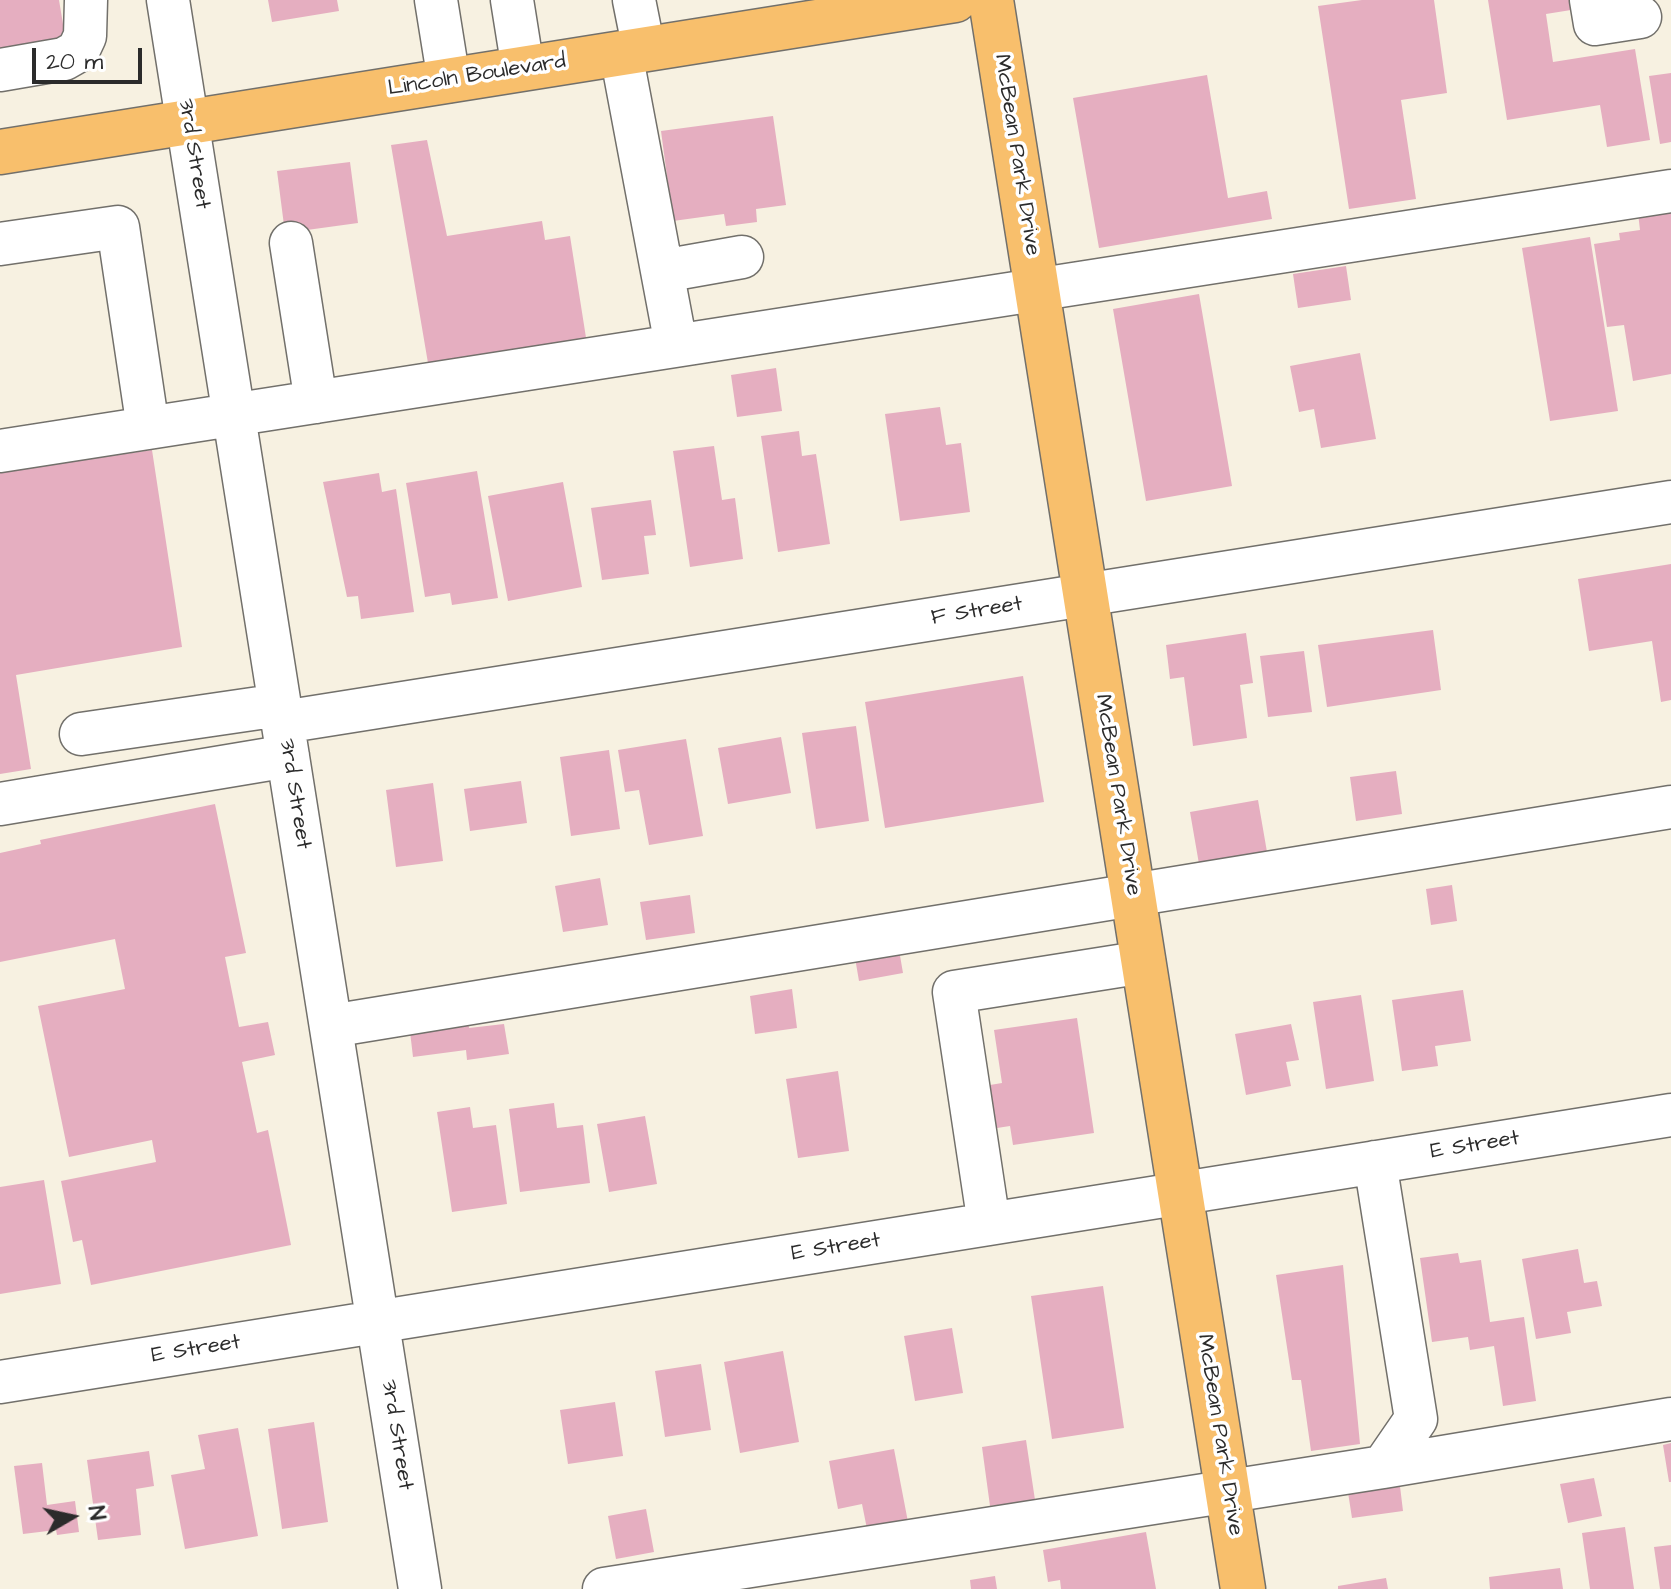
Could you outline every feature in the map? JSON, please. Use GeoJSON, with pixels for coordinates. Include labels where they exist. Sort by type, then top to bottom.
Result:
{"type":"FeatureCollection","features":[{"type":"Feature","properties":{"kind":"main road","name":"Lincoln Boulevard"},"geometry":{"type":"LineString","coordinates":[[0,152],[955,0]]}},
{"type":"Feature","properties":{"kind":"main road","name":"McBean Park Drive"},"geometry":{"type":"LineString","coordinates":[[991,0],[1243,1589]]}},
{"type":"Feature","properties":{"kind":"street"},"geometry":{"type":"LineString","coordinates":[[0,70],[64,59],[78,51],[85,36],[86,0]]}},
{"type":"Feature","properties":{"kind":"street","name":"3rd Street"},"geometry":{"type":"LineString","coordinates":[[168,0],[420,1589]]}},
{"type":"Feature","properties":{"kind":"street"},"geometry":{"type":"LineString","coordinates":[[436,0],[449,81]]}},
{"type":"Feature","properties":{"kind":"street"},"geometry":{"type":"LineString","coordinates":[[512,0],[523,69]]}},
{"type":"Feature","properties":{"kind":"street"},"geometry":{"type":"LineString","coordinates":[[634,0],[632,52],[676,345]]}},
{"type":"Feature","properties":{"kind":"street"},"geometry":{"type":"LineString","coordinates":[[1591,0],[1595,24],[1640,17]]}},
{"type":"Feature","properties":{"kind":"street"},"geometry":{"type":"LineString","coordinates":[[0,451],[1671,191]]}},
{"type":"Feature","properties":{"kind":"street"},"geometry":{"type":"LineString","coordinates":[[0,244],[118,227],[148,428]]}},
{"type":"Feature","properties":{"kind":"street"},"geometry":{"type":"LineString","coordinates":[[291,243],[316,402]]}},
{"type":"Feature","properties":{"kind":"street"},"geometry":{"type":"LineString","coordinates":[[663,271],[742,257]]}},
{"type":"Feature","properties":{"kind":"street","name":"F Street"},"geometry":{"type":"LineString","coordinates":[[284,728],[1086,594],[1671,502]]}},
{"type":"Feature","properties":{"kind":"street"},"geometry":{"type":"LineString","coordinates":[[81,734],[284,728]]}},
{"type":"Feature","properties":{"kind":"street"},"geometry":{"type":"LineString","coordinates":[[0,804],[284,728]]}},
{"type":"Feature","properties":{"kind":"street"},"geometry":{"type":"LineString","coordinates":[[331,1026],[1671,807]]}},
{"type":"Feature","properties":{"kind":"street"},"geometry":{"type":"LineString","coordinates":[[943,926],[989,1224]]}},
{"type":"Feature","properties":{"kind":"street"},"geometry":{"type":"LineString","coordinates":[[954,992],[1144,962]]}},
{"type":"Feature","properties":{"kind":"street","name":"E Street"},"geometry":{"type":"LineString","coordinates":[[0,1382],[1671,1115]]}},
{"type":"Feature","properties":{"kind":"street"},"geometry":{"type":"LineString","coordinates":[[1375,1162],[1416,1419],[1383,1467]]}},
{"type":"Feature","properties":{"kind":"street"},"geometry":{"type":"LineString","coordinates":[[604,1589],[1671,1419]]}},
{"type":"Feature","properties":{"kind":"building"},"geometry":{"type":"Polygon","coordinates":[[[0,0],[59,0],[68,54],[0,65],[0,0]]]}},
{"type":"Feature","properties":{"kind":"building"},"geometry":{"type":"Polygon","coordinates":[[[268,0],[337,0],[339,11],[272,22],[268,0]]]}},
{"type":"Feature","properties":{"kind":"building"},"geometry":{"type":"Polygon","coordinates":[[[1362,0],[1434,0],[1447,93],[1401,100],[1416,199],[1349,209],[1318,6],[1362,0]]]}},
{"type":"Feature","properties":{"kind":"building"},"geometry":{"type":"Polygon","coordinates":[[[1488,0],[1569,0],[1571,10],[1546,14],[1553,62],[1635,49],[1650,140],[1607,147],[1600,105],[1507,120],[1488,0]]]}},
{"type":"Feature","properties":{"kind":"building"},"geometry":{"type":"Polygon","coordinates":[[[1671,73],[1671,142],[1660,144],[1649,76],[1671,73]]]}},
{"type":"Feature","properties":{"kind":"building"},"geometry":{"type":"Polygon","coordinates":[[[1207,75],[1228,198],[1267,191],[1272,219],[1099,248],[1073,98],[1207,75]]]}},
{"type":"Feature","properties":{"kind":"building"},"geometry":{"type":"Polygon","coordinates":[[[773,116],[786,205],[756,209],[757,222],[726,226],[724,214],[673,221],[661,131],[773,116]]]}},
{"type":"Feature","properties":{"kind":"building"},"geometry":{"type":"Polygon","coordinates":[[[427,140],[447,236],[542,221],[545,240],[570,236],[587,344],[429,369],[391,145],[427,140]]]}},
{"type":"Feature","properties":{"kind":"building"},"geometry":{"type":"Polygon","coordinates":[[[350,162],[358,223],[285,233],[277,171],[350,162]]]}},
{"type":"Feature","properties":{"kind":"building"},"geometry":{"type":"Polygon","coordinates":[[[1671,208],[1671,374],[1633,381],[1624,325],[1607,327],[1594,244],[1620,240],[1619,233],[1640,230],[1638,213],[1671,208]]]}},
{"type":"Feature","properties":{"kind":"building"},"geometry":{"type":"Polygon","coordinates":[[[1590,237],[1618,411],[1550,421],[1522,248],[1590,237]]]}},
{"type":"Feature","properties":{"kind":"building"},"geometry":{"type":"Polygon","coordinates":[[[1346,266],[1351,300],[1298,308],[1293,274],[1346,266]]]}},
{"type":"Feature","properties":{"kind":"building"},"geometry":{"type":"Polygon","coordinates":[[[1199,294],[1232,486],[1146,501],[1113,309],[1199,294]]]}},
{"type":"Feature","properties":{"kind":"building"},"geometry":{"type":"Polygon","coordinates":[[[1360,353],[1376,439],[1321,448],[1314,409],[1299,412],[1290,366],[1360,353]]]}},
{"type":"Feature","properties":{"kind":"building"},"geometry":{"type":"Polygon","coordinates":[[[776,368],[782,411],[737,417],[731,375],[776,368]]]}},
{"type":"Feature","properties":{"kind":"building"},"geometry":{"type":"Polygon","coordinates":[[[940,407],[946,445],[961,443],[970,512],[900,521],[885,414],[940,407]]]}},
{"type":"Feature","properties":{"kind":"building"},"geometry":{"type":"Polygon","coordinates":[[[799,431],[802,456],[816,454],[830,544],[778,552],[761,436],[799,431]]]}},
{"type":"Feature","properties":{"kind":"building"},"geometry":{"type":"Polygon","coordinates":[[[714,446],[722,500],[735,498],[743,559],[690,567],[673,451],[714,446]]]}},
{"type":"Feature","properties":{"kind":"building"},"geometry":{"type":"Polygon","coordinates":[[[152,450],[182,647],[16,675],[31,769],[0,774],[0,472],[152,450]]]}},
{"type":"Feature","properties":{"kind":"building"},"geometry":{"type":"Polygon","coordinates":[[[477,471],[498,598],[452,605],[450,593],[425,597],[406,483],[477,471]]]}},
{"type":"Feature","properties":{"kind":"building"},"geometry":{"type":"Polygon","coordinates":[[[379,473],[382,492],[396,489],[414,612],[361,619],[358,596],[347,597],[323,482],[379,473]]]}},
{"type":"Feature","properties":{"kind":"building"},"geometry":{"type":"Polygon","coordinates":[[[563,482],[582,587],[508,601],[488,496],[563,482]]]}},
{"type":"Feature","properties":{"kind":"building"},"geometry":{"type":"Polygon","coordinates":[[[651,500],[656,535],[644,536],[649,574],[602,580],[591,508],[651,500]]]}},
{"type":"Feature","properties":{"kind":"building"},"geometry":{"type":"Polygon","coordinates":[[[1671,564],[1671,700],[1661,702],[1652,641],[1589,651],[1578,579],[1671,564]]]}},
{"type":"Feature","properties":{"kind":"building"},"geometry":{"type":"Polygon","coordinates":[[[1433,630],[1441,690],[1327,707],[1318,645],[1433,630]]]}},
{"type":"Feature","properties":{"kind":"building"},"geometry":{"type":"Polygon","coordinates":[[[1246,633],[1253,683],[1240,685],[1247,738],[1193,746],[1184,677],[1170,679],[1166,645],[1246,633]]]}},
{"type":"Feature","properties":{"kind":"building"},"geometry":{"type":"Polygon","coordinates":[[[1304,651],[1312,712],[1268,717],[1260,656],[1304,651]]]}},
{"type":"Feature","properties":{"kind":"building"},"geometry":{"type":"Polygon","coordinates":[[[1023,676],[1044,802],[885,828],[865,702],[1023,676]]]}},
{"type":"Feature","properties":{"kind":"building"},"geometry":{"type":"Polygon","coordinates":[[[856,726],[869,821],[816,829],[802,733],[856,726]]]}},
{"type":"Feature","properties":{"kind":"building"},"geometry":{"type":"Polygon","coordinates":[[[781,737],[791,793],[728,804],[718,748],[781,737]]]}},
{"type":"Feature","properties":{"kind":"building"},"geometry":{"type":"Polygon","coordinates":[[[686,739],[703,836],[649,845],[639,790],[625,792],[618,750],[686,739]]]}},
{"type":"Feature","properties":{"kind":"building"},"geometry":{"type":"Polygon","coordinates":[[[609,750],[620,829],[571,836],[560,757],[609,750]]]}},
{"type":"Feature","properties":{"kind":"building"},"geometry":{"type":"Polygon","coordinates":[[[1396,771],[1402,814],[1356,821],[1350,777],[1396,771]]]}},
{"type":"Feature","properties":{"kind":"building"},"geometry":{"type":"Polygon","coordinates":[[[521,781],[527,823],[470,831],[464,789],[521,781]]]}},
{"type":"Feature","properties":{"kind":"building"},"geometry":{"type":"Polygon","coordinates":[[[433,783],[443,861],[396,867],[386,790],[433,783]]]}},
{"type":"Feature","properties":{"kind":"building"},"geometry":{"type":"Polygon","coordinates":[[[1258,800],[1267,852],[1199,864],[1190,812],[1258,800]]]}},
{"type":"Feature","properties":{"kind":"building"},"geometry":{"type":"Polygon","coordinates":[[[215,804],[246,953],[225,957],[239,1027],[268,1022],[275,1055],[242,1062],[257,1133],[268,1130],[291,1245],[91,1285],[82,1240],[73,1242],[61,1181],[156,1162],[152,1140],[69,1157],[38,1006],[125,989],[115,939],[0,962],[0,853],[41,844],[40,840],[215,804]]]}},
{"type":"Feature","properties":{"kind":"building"},"geometry":{"type":"Polygon","coordinates":[[[600,878],[608,925],[563,932],[555,886],[600,878]]]}},
{"type":"Feature","properties":{"kind":"building"},"geometry":{"type":"Polygon","coordinates":[[[1452,885],[1457,921],[1431,925],[1426,889],[1452,885]]]}},
{"type":"Feature","properties":{"kind":"building"},"geometry":{"type":"Polygon","coordinates":[[[690,895],[695,933],[646,940],[640,902],[690,895]]]}},
{"type":"Feature","properties":{"kind":"building"},"geometry":{"type":"Polygon","coordinates":[[[898,944],[903,973],[859,981],[854,952],[898,944]]]}},
{"type":"Feature","properties":{"kind":"building"},"geometry":{"type":"Polygon","coordinates":[[[792,989],[797,1028],[755,1034],[750,996],[792,989]]]}},
{"type":"Feature","properties":{"kind":"building"},"geometry":{"type":"Polygon","coordinates":[[[1463,990],[1471,1041],[1435,1046],[1438,1066],[1402,1071],[1392,1000],[1463,990]]]}},
{"type":"Feature","properties":{"kind":"building"},"geometry":{"type":"Polygon","coordinates":[[[1361,995],[1374,1081],[1326,1089],[1313,1002],[1361,995]]]}},
{"type":"Feature","properties":{"kind":"building"},"geometry":{"type":"Polygon","coordinates":[[[468,1015],[469,1028],[504,1024],[509,1054],[467,1060],[466,1050],[413,1057],[409,1023],[468,1015]]]}},
{"type":"Feature","properties":{"kind":"building"},"geometry":{"type":"Polygon","coordinates":[[[1077,1018],[1094,1133],[1013,1145],[1010,1126],[984,1130],[978,1087],[1002,1083],[994,1030],[1077,1018]]]}},
{"type":"Feature","properties":{"kind":"building"},"geometry":{"type":"Polygon","coordinates":[[[1291,1024],[1299,1060],[1286,1062],[1291,1086],[1246,1095],[1235,1034],[1291,1024]]]}},
{"type":"Feature","properties":{"kind":"building"},"geometry":{"type":"Polygon","coordinates":[[[838,1071],[849,1151],[798,1158],[786,1079],[838,1071]]]}},
{"type":"Feature","properties":{"kind":"building"},"geometry":{"type":"Polygon","coordinates":[[[554,1103],[557,1128],[583,1125],[590,1183],[520,1192],[509,1109],[554,1103]]]}},
{"type":"Feature","properties":{"kind":"building"},"geometry":{"type":"Polygon","coordinates":[[[470,1107],[473,1128],[496,1125],[507,1204],[452,1212],[437,1112],[470,1107]]]}},
{"type":"Feature","properties":{"kind":"building"},"geometry":{"type":"Polygon","coordinates":[[[645,1116],[657,1184],[609,1192],[597,1124],[645,1116]]]}},
{"type":"Feature","properties":{"kind":"building"},"geometry":{"type":"Polygon","coordinates":[[[44,1180],[61,1284],[0,1294],[0,1187],[44,1180]]]}},
{"type":"Feature","properties":{"kind":"building"},"geometry":{"type":"Polygon","coordinates":[[[1578,1249],[1584,1283],[1597,1281],[1602,1306],[1567,1312],[1571,1333],[1536,1339],[1522,1259],[1578,1249]]]}},
{"type":"Feature","properties":{"kind":"building"},"geometry":{"type":"Polygon","coordinates":[[[1458,1253],[1460,1263],[1481,1260],[1490,1322],[1524,1317],[1536,1401],[1503,1406],[1494,1346],[1470,1350],[1468,1337],[1432,1342],[1420,1258],[1458,1253]]]}},
{"type":"Feature","properties":{"kind":"building"},"geometry":{"type":"Polygon","coordinates":[[[1343,1265],[1360,1444],[1311,1451],[1301,1380],[1292,1380],[1276,1275],[1343,1265]]]}},
{"type":"Feature","properties":{"kind":"building"},"geometry":{"type":"Polygon","coordinates":[[[1103,1286],[1124,1428],[1052,1439],[1031,1296],[1103,1286]]]}},
{"type":"Feature","properties":{"kind":"building"},"geometry":{"type":"Polygon","coordinates":[[[952,1328],[963,1393],[915,1401],[904,1336],[952,1328]]]}},
{"type":"Feature","properties":{"kind":"building"},"geometry":{"type":"Polygon","coordinates":[[[783,1351],[799,1442],[740,1453],[724,1362],[783,1351]]]}},
{"type":"Feature","properties":{"kind":"building"},"geometry":{"type":"Polygon","coordinates":[[[701,1364],[711,1430],[665,1437],[655,1371],[701,1364]]]}},
{"type":"Feature","properties":{"kind":"building"},"geometry":{"type":"Polygon","coordinates":[[[615,1402],[623,1456],[568,1464],[560,1410],[615,1402]]]}},
{"type":"Feature","properties":{"kind":"building"},"geometry":{"type":"Polygon","coordinates":[[[314,1422],[328,1522],[282,1529],[268,1429],[314,1422]]]}},
{"type":"Feature","properties":{"kind":"building"},"geometry":{"type":"Polygon","coordinates":[[[238,1428],[258,1536],[185,1549],[171,1475],[205,1469],[198,1435],[238,1428]]]}},
{"type":"Feature","properties":{"kind":"building"},"geometry":{"type":"Polygon","coordinates":[[[1026,1440],[1035,1500],[990,1506],[982,1447],[1026,1440]]]}},
{"type":"Feature","properties":{"kind":"building"},"geometry":{"type":"Polygon","coordinates":[[[1671,1443],[1671,1482],[1669,1482],[1663,1445],[1671,1443]]]}},
{"type":"Feature","properties":{"kind":"building"},"geometry":{"type":"Polygon","coordinates":[[[894,1449],[908,1522],[867,1529],[862,1504],[838,1509],[829,1461],[894,1449]]]}},
{"type":"Feature","properties":{"kind":"building"},"geometry":{"type":"Polygon","coordinates":[[[149,1451],[154,1486],[136,1489],[141,1535],[98,1540],[87,1460],[149,1451]]]}},
{"type":"Feature","properties":{"kind":"building"},"geometry":{"type":"Polygon","coordinates":[[[42,1463],[47,1505],[75,1501],[79,1532],[57,1535],[56,1530],[23,1534],[14,1466],[42,1463]]]}},
{"type":"Feature","properties":{"kind":"building"},"geometry":{"type":"Polygon","coordinates":[[[1399,1478],[1403,1511],[1352,1518],[1347,1486],[1399,1478]]]}},
{"type":"Feature","properties":{"kind":"building"},"geometry":{"type":"Polygon","coordinates":[[[1594,1478],[1602,1516],[1568,1523],[1560,1484],[1594,1478]]]}},
{"type":"Feature","properties":{"kind":"building"},"geometry":{"type":"Polygon","coordinates":[[[646,1509],[654,1552],[616,1559],[608,1516],[646,1509]]]}},
{"type":"Feature","properties":{"kind":"building"},"geometry":{"type":"Polygon","coordinates":[[[1625,1527],[1634,1589],[1590,1589],[1582,1533],[1625,1527]]]}},
{"type":"Feature","properties":{"kind":"building"},"geometry":{"type":"Polygon","coordinates":[[[1146,1532],[1156,1589],[1061,1589],[1060,1580],[1048,1582],[1043,1550],[1146,1532]]]}},
{"type":"Feature","properties":{"kind":"building"},"geometry":{"type":"Polygon","coordinates":[[[1671,1545],[1671,1589],[1660,1589],[1654,1547],[1671,1545]]]}},
{"type":"Feature","properties":{"kind":"building"},"geometry":{"type":"Polygon","coordinates":[[[1560,1568],[1563,1589],[1490,1589],[1489,1577],[1560,1568]]]}},
{"type":"Feature","properties":{"kind":"building"},"geometry":{"type":"Polygon","coordinates":[[[995,1576],[997,1589],[971,1589],[970,1580],[995,1576]]]}},
{"type":"Feature","properties":{"kind":"building"},"geometry":{"type":"Polygon","coordinates":[[[1386,1578],[1388,1589],[1338,1589],[1338,1586],[1386,1578]]]}}]}
